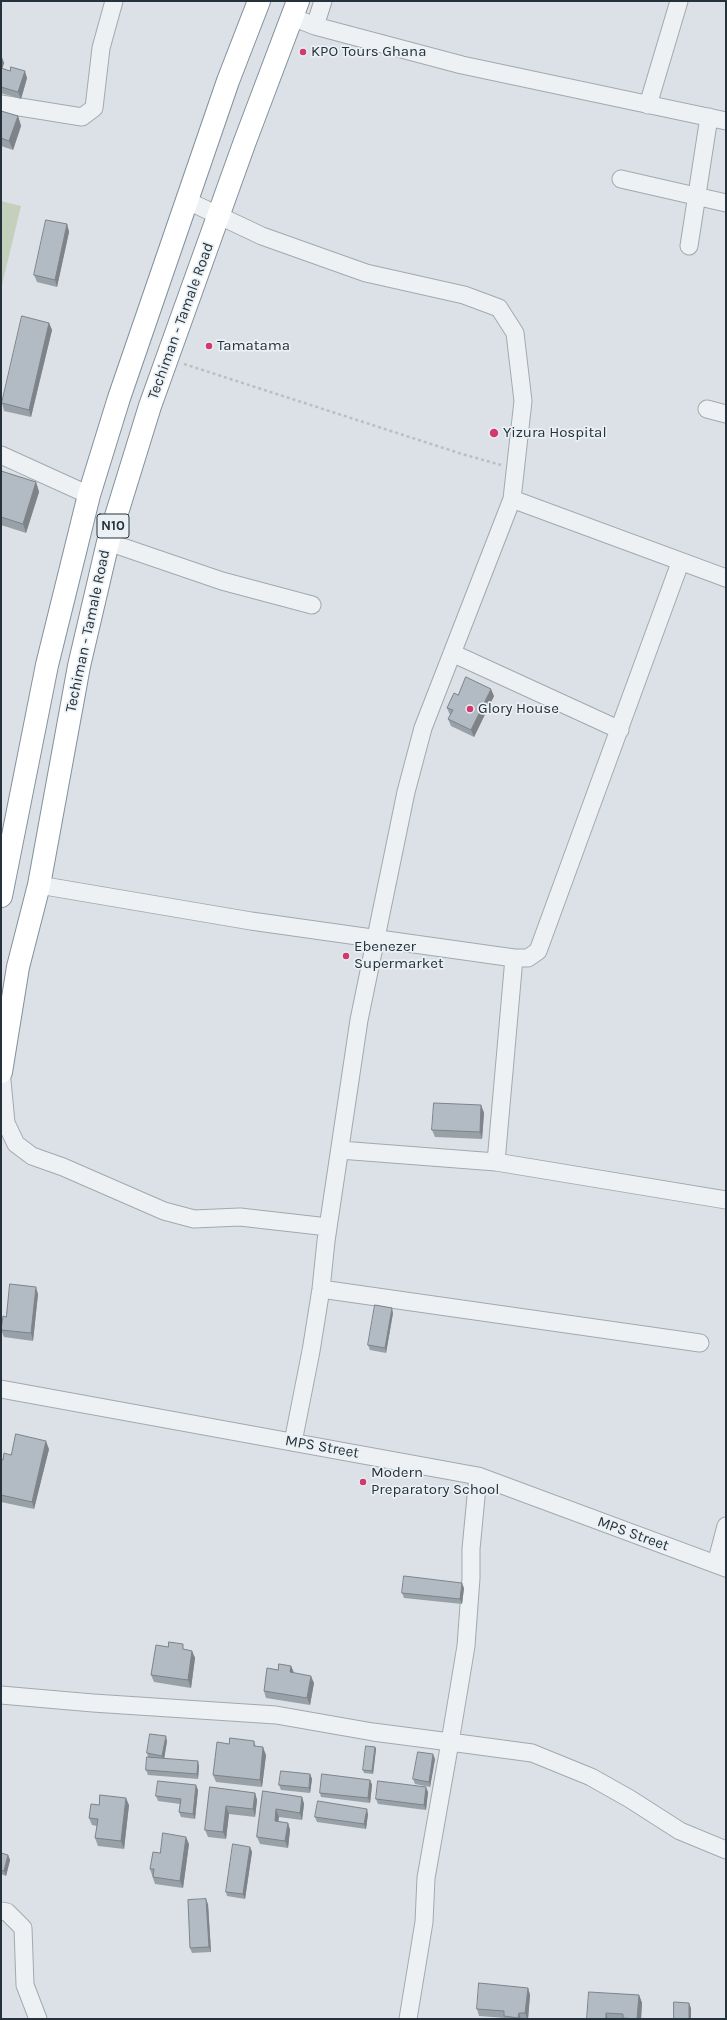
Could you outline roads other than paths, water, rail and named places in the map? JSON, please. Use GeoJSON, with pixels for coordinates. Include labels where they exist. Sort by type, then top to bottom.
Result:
{"type":"FeatureCollection","features":[{"type":"Feature","properties":{"kind":"highway","name":"Techiman - Tamale Road"},"geometry":{"type":"LineString","coordinates":[[1,896],[47,665],[89,495],[119,398],[228,81],[259,1]]}},
{"type":"Feature","properties":{"kind":"highway","name":"Techiman - Tamale Road"},"geometry":{"type":"LineString","coordinates":[[1,1071],[10,965],[39,885],[79,666],[108,542],[150,406],[256,109],[295,9]]}},
{"type":"Feature","properties":{"kind":"street"},"geometry":{"type":"LineString","coordinates":[[1,104],[82,117],[94,108],[101,48],[114,1]]}},
{"type":"Feature","properties":{"kind":"street"},"geometry":{"type":"LineString","coordinates":[[315,26],[323,1]]}},
{"type":"Feature","properties":{"kind":"street"},"geometry":{"type":"LineString","coordinates":[[648,105],[679,1]]}},
{"type":"Feature","properties":{"kind":"street"},"geometry":{"type":"LineString","coordinates":[[295,9],[315,26],[462,65],[726,121]]}},
{"type":"Feature","properties":{"kind":"street"},"geometry":{"type":"LineString","coordinates":[[689,246],[709,117]]}},
{"type":"Feature","properties":{"kind":"street"},"geometry":{"type":"LineString","coordinates":[[621,179],[697,195],[726,203]]}},
{"type":"Feature","properties":{"kind":"street"},"geometry":{"type":"LineString","coordinates":[[188,201],[262,236],[366,273],[464,295],[499,308],[515,333],[523,401],[512,499],[423,728],[406,792],[359,1020],[328,1227],[321,1289],[311,1351],[293,1442]]}},
{"type":"Feature","properties":{"kind":"street"},"geometry":{"type":"LineString","coordinates":[[707,409],[726,414]]}},
{"type":"Feature","properties":{"kind":"street"},"geometry":{"type":"LineString","coordinates":[[1,455],[89,495]]}},
{"type":"Feature","properties":{"kind":"street"},"geometry":{"type":"LineString","coordinates":[[512,499],[634,543],[680,563],[726,578]]}},
{"type":"Feature","properties":{"kind":"street"},"geometry":{"type":"LineString","coordinates":[[108,542],[222,581],[312,605]]}},
{"type":"Feature","properties":{"kind":"street"},"geometry":{"type":"LineString","coordinates":[[39,885],[251,921],[376,937],[514,958],[528,958],[538,951],[680,563]]}},
{"type":"Feature","properties":{"kind":"street"},"geometry":{"type":"LineString","coordinates":[[452,653],[620,730]]}},
{"type":"Feature","properties":{"kind":"street"},"geometry":{"type":"LineString","coordinates":[[496,1162],[514,958]]}},
{"type":"Feature","properties":{"kind":"street"},"geometry":{"type":"LineString","coordinates":[[1,1071],[6,1123],[16,1144],[32,1156],[63,1167],[164,1211],[187,1217],[240,1217],[328,1227]]}},
{"type":"Feature","properties":{"kind":"street"},"geometry":{"type":"LineString","coordinates":[[340,1150],[496,1162],[726,1200]]}},
{"type":"Feature","properties":{"kind":"street"},"geometry":{"type":"LineString","coordinates":[[321,1289],[700,1343]]}},
{"type":"Feature","properties":{"kind":"street","name":"MPS Street"},"geometry":{"type":"LineString","coordinates":[[1,1389],[478,1476],[721,1566]]}},
{"type":"Feature","properties":{"kind":"street"},"geometry":{"type":"LineString","coordinates":[[408,2019],[424,1922],[426,1878],[466,1646],[471,1578],[471,1549],[478,1476]]}},
{"type":"Feature","properties":{"kind":"street"},"geometry":{"type":"LineString","coordinates":[[721,1566],[726,1526]]}},
{"type":"Feature","properties":{"kind":"street"},"geometry":{"type":"LineString","coordinates":[[1,1695],[93,1703],[276,1715],[374,1732],[532,1753],[591,1777],[630,1799],[680,1831],[726,1850]]}},
{"type":"Feature","properties":{"kind":"street"},"geometry":{"type":"LineString","coordinates":[[1,1911],[7,1912],[23,1928],[25,1985],[38,2019]]}},
{"type":"Feature","properties":{"kind":"place","name":"KPO Tours Ghana"},"geometry":{"type":"Point","coordinates":[303,52]}},
{"type":"Feature","properties":{"kind":"place","name":"Tamatama"},"geometry":{"type":"Point","coordinates":[209,346]}},
{"type":"Feature","properties":{"kind":"place","name":"Yizura Hospital"},"geometry":{"type":"Point","coordinates":[494,433]}},
{"type":"Feature","properties":{"kind":"place","name":"Glory House"},"geometry":{"type":"Point","coordinates":[470,709]}},
{"type":"Feature","properties":{"kind":"place","name":"Ebenezer Supermarket"},"geometry":{"type":"Point","coordinates":[346,956]}},
{"type":"Feature","properties":{"kind":"place","name":"Modern Preparatory School"},"geometry":{"type":"Point","coordinates":[363,1482]}}]}
